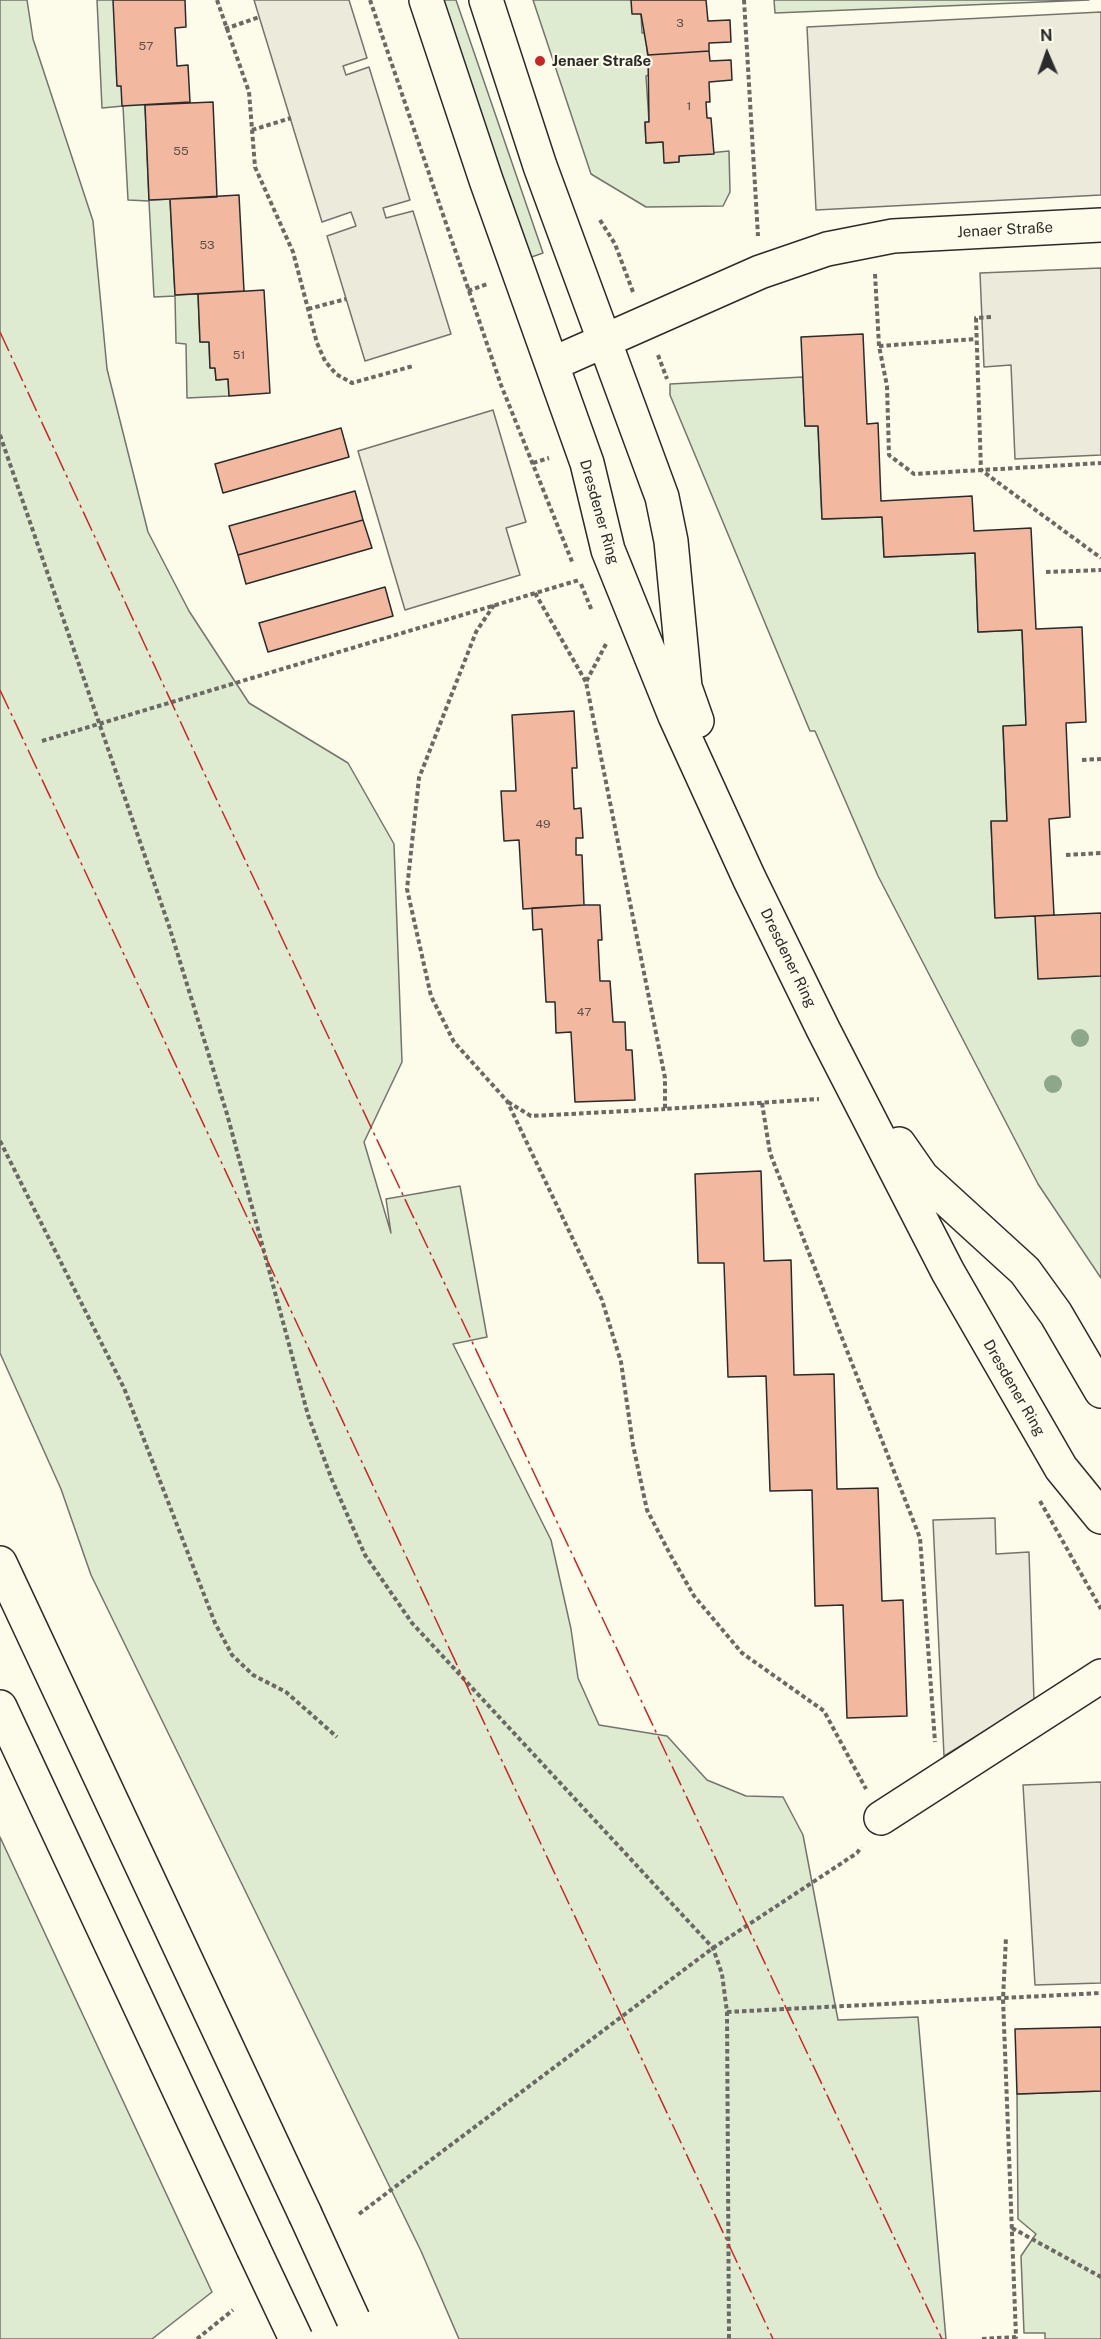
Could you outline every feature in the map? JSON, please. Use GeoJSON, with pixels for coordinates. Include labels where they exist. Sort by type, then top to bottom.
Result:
{"type":"FeatureCollection","features":[{"type":"Feature","properties":{"kind":"main road","name":"Dresdener Ring"},"geometry":{"type":"LineString","coordinates":[[426,0],[486,180],[587,463],[596,507],[617,574],[675,716],[749,878],[833,1050],[948,1272],[1061,1468],[1101,1517]]}},
{"type":"Feature","properties":{"kind":"main road","name":"Dresdener Ring"},"geometry":{"type":"LineString","coordinates":[[486,0],[540,166],[662,498],[671,541],[685,687],[740,819],[901,1150],[922,1177],[946,1201],[991,1237],[1025,1271],[1056,1314],[1101,1391]]}},
{"type":"Feature","properties":{"kind":"main road","name":"Jenaer Straße"},"geometry":{"type":"LineString","coordinates":[[605,342],[760,272],[827,249],[893,236],[1101,225]]}},
{"type":"Feature","properties":{"kind":"main road"},"geometry":{"type":"LineString","coordinates":[[552,364],[605,342]]}},
{"type":"Feature","properties":{"kind":"main road"},"geometry":{"type":"LineString","coordinates":[[0,1563],[358,2329]]}},
{"type":"Feature","properties":{"kind":"main road"},"geometry":{"type":"LineString","coordinates":[[881,1818],[1101,1676]]}},
{"type":"Feature","properties":{"kind":"main road"},"geometry":{"type":"LineString","coordinates":[[0,1707],[296,2339]]}},
{"type":"Feature","properties":{"kind":"path"},"geometry":{"type":"LineString","coordinates":[[217,0],[225,29],[249,92],[255,167],[293,252],[317,343],[325,361],[336,374],[352,383],[412,366]]}},
{"type":"Feature","properties":{"kind":"path"},"geometry":{"type":"LineString","coordinates":[[744,0],[760,272]]}},
{"type":"Feature","properties":{"kind":"path"},"geometry":{"type":"LineString","coordinates":[[225,29],[259,16]]}},
{"type":"Feature","properties":{"kind":"path"},"geometry":{"type":"LineString","coordinates":[[252,130],[291,118]]}},
{"type":"Feature","properties":{"kind":"path"},"geometry":{"type":"LineString","coordinates":[[594,211],[615,244],[667,379]]}},
{"type":"Feature","properties":{"kind":"path"},"geometry":{"type":"LineString","coordinates":[[874,267],[879,346],[887,386],[889,455],[914,474],[1101,463]]}},
{"type":"Feature","properties":{"kind":"path"},"geometry":{"type":"LineString","coordinates":[[308,309],[346,299]]}},
{"type":"Feature","properties":{"kind":"path"},"geometry":{"type":"LineString","coordinates":[[981,470],[976,318],[991,317]]}},
{"type":"Feature","properties":{"kind":"path"},"geometry":{"type":"LineString","coordinates":[[879,346],[976,339]]}},
{"type":"Feature","properties":{"kind":"path"},"geometry":{"type":"LineString","coordinates":[[0,435],[169,926],[227,1114],[309,1415],[332,1480],[366,1555],[412,1623],[713,1948],[722,1974],[727,2012],[729,2339]]}},
{"type":"Feature","properties":{"kind":"path"},"geometry":{"type":"LineString","coordinates":[[981,470],[1101,558]]}},
{"type":"Feature","properties":{"kind":"path"},"geometry":{"type":"LineString","coordinates":[[1046,572],[1101,570]]}},
{"type":"Feature","properties":{"kind":"path"},"geometry":{"type":"LineString","coordinates":[[42,741],[579,580]]}},
{"type":"Feature","properties":{"kind":"path"},"geometry":{"type":"LineString","coordinates":[[534,593],[586,682],[665,1078],[665,1109]]}},
{"type":"Feature","properties":{"kind":"path"},"geometry":{"type":"LineString","coordinates":[[494,605],[476,632],[419,778],[407,889],[431,996],[454,1042],[507,1101],[531,1116],[821,1099]]}},
{"type":"Feature","properties":{"kind":"path"},"geometry":{"type":"LineString","coordinates":[[586,682],[606,644]]}},
{"type":"Feature","properties":{"kind":"path"},"geometry":{"type":"LineString","coordinates":[[1082,760],[1101,759]]}},
{"type":"Feature","properties":{"kind":"path"},"geometry":{"type":"LineString","coordinates":[[1066,855],[1101,853]]}},
{"type":"Feature","properties":{"kind":"path"},"geometry":{"type":"LineString","coordinates":[[359,2214],[713,1948],[857,1853],[881,1818],[824,1711],[742,1653],[694,1596],[647,1510],[633,1444],[621,1362],[602,1300],[507,1101]]}},
{"type":"Feature","properties":{"kind":"path"},"geometry":{"type":"LineString","coordinates":[[762,1103],[770,1153],[920,1538],[938,1781]]}},
{"type":"Feature","properties":{"kind":"path"},"geometry":{"type":"LineString","coordinates":[[0,1141],[124,1388],[215,1623],[232,1654],[253,1675],[286,1692],[337,1737]]}},
{"type":"Feature","properties":{"kind":"path"},"geometry":{"type":"LineString","coordinates":[[1094,1598],[1101,1594]]}},
{"type":"Feature","properties":{"kind":"path"},"geometry":{"type":"LineString","coordinates":[[982,2339],[1016,2337],[1003,1999],[1006,1937]]}},
{"type":"Feature","properties":{"kind":"path"},"geometry":{"type":"LineString","coordinates":[[727,2012],[1101,1993]]}},
{"type":"Feature","properties":{"kind":"path"},"geometry":{"type":"LineString","coordinates":[[1012,2228],[1101,2277]]}},
{"type":"Feature","properties":{"kind":"path"},"geometry":{"type":"LineString","coordinates":[[197,2339],[233,2310]]}},
{"type":"Feature","properties":{"kind":"green space"},"geometry":{"type":"Polygon","coordinates":[[[0,0],[27,0],[33,39],[93,221],[107,369],[148,532],[189,611],[249,703],[348,763],[394,844],[402,1062],[364,1142],[391,1233],[386,1199],[460,1186],[487,1337],[453,1344],[551,1540],[571,1629],[578,1678],[599,1725],[667,1736],[707,1780],[746,1796],[783,1797],[803,1835],[838,2020],[918,2017],[946,2339],[459,2339],[421,2251],[91,1575],[61,1489],[0,1353],[0,0]]]}},
{"type":"Feature","properties":{"kind":"green space"},"geometry":{"type":"Polygon","coordinates":[[[97,0],[114,0],[117,86],[121,86],[145,105],[149,200],[170,199],[175,295],[198,294],[200,342],[209,342],[210,368],[215,368],[216,380],[228,379],[229,396],[187,398],[186,344],[176,343],[175,296],[154,297],[149,201],[128,200],[123,106],[102,108],[97,0]]]}},
{"type":"Feature","properties":{"kind":"green space"},"geometry":{"type":"Polygon","coordinates":[[[438,0],[456,0],[543,253],[523,260],[438,0]]]}},
{"type":"Feature","properties":{"kind":"green space"},"geometry":{"type":"Polygon","coordinates":[[[533,0],[631,0],[641,14],[642,33],[646,33],[649,122],[645,123],[646,143],[663,142],[665,163],[679,162],[679,156],[729,151],[730,192],[723,206],[646,207],[591,174],[533,0]]]}},
{"type":"Feature","properties":{"kind":"green space"},"geometry":{"type":"Polygon","coordinates":[[[774,0],[1089,0],[775,13],[774,0]]]}},
{"type":"Feature","properties":{"kind":"green space"},"geometry":{"type":"Polygon","coordinates":[[[803,377],[805,426],[818,426],[822,519],[882,517],[884,557],[975,553],[978,632],[1022,630],[1026,725],[1003,727],[1007,821],[991,822],[995,917],[1035,916],[1101,976],[1101,1278],[1038,1184],[878,876],[815,731],[810,731],[670,395],[670,384],[803,377]]]}},
{"type":"Feature","properties":{"kind":"green space"},"geometry":{"type":"Polygon","coordinates":[[[0,1837],[212,2292],[152,2339],[0,2339],[0,1837]]]}},
{"type":"Feature","properties":{"kind":"green space"},"geometry":{"type":"Polygon","coordinates":[[[1101,2091],[1101,2339],[1045,2339],[1045,2333],[1024,2333],[1021,2256],[1036,2234],[1018,2219],[1017,2094],[1101,2091]]]}},
{"type":"Feature","properties":{"kind":"shaded area"},"geometry":{"type":"Polygon","coordinates":[[[254,0],[349,0],[367,58],[343,66],[346,75],[369,67],[410,200],[383,208],[386,218],[413,211],[451,334],[365,361],[327,236],[356,226],[351,212],[322,222],[254,0]]]}},
{"type":"Feature","properties":{"kind":"shaded area"},"geometry":{"type":"Polygon","coordinates":[[[1101,12],[1101,195],[816,210],[807,27],[1101,12]]]}},
{"type":"Feature","properties":{"kind":"shaded area"},"geometry":{"type":"Polygon","coordinates":[[[1101,268],[1101,455],[1015,459],[1011,365],[984,367],[980,273],[1101,268]]]}},
{"type":"Feature","properties":{"kind":"shaded area"},"geometry":{"type":"Polygon","coordinates":[[[493,410],[526,522],[506,528],[520,575],[405,610],[358,451],[493,410]]]}},
{"type":"Feature","properties":{"kind":"shaded area"},"geometry":{"type":"Polygon","coordinates":[[[995,1518],[996,1554],[1029,1552],[1034,1701],[944,1756],[933,1520],[995,1518]]]}},
{"type":"Feature","properties":{"kind":"shaded area"},"geometry":{"type":"Polygon","coordinates":[[[1101,1782],[1101,1983],[1035,1985],[1023,1785],[1101,1782]]]}},
{"type":"Feature","properties":{"kind":"building"},"geometry":{"type":"Polygon","coordinates":[[[113,0],[185,0],[186,27],[175,28],[177,66],[188,65],[190,102],[122,106],[121,86],[117,86],[113,0]]]}},
{"type":"Feature","properties":{"kind":"building"},"geometry":{"type":"Polygon","coordinates":[[[631,0],[706,0],[708,21],[730,20],[731,42],[709,43],[709,51],[648,55],[641,14],[632,14],[631,0]]]}},
{"type":"Feature","properties":{"kind":"building"},"geometry":{"type":"Polygon","coordinates":[[[709,51],[710,61],[731,60],[732,80],[709,82],[710,102],[706,102],[707,118],[711,118],[714,154],[679,156],[679,162],[664,163],[663,142],[646,143],[645,122],[649,122],[648,55],[709,51]]]}},
{"type":"Feature","properties":{"kind":"building"},"geometry":{"type":"Polygon","coordinates":[[[213,102],[217,197],[149,200],[145,105],[213,102]]]}},
{"type":"Feature","properties":{"kind":"building"},"geometry":{"type":"Polygon","coordinates":[[[239,195],[244,291],[175,295],[170,199],[239,195]]]}},
{"type":"Feature","properties":{"kind":"building"},"geometry":{"type":"Polygon","coordinates":[[[264,290],[270,393],[229,396],[228,379],[216,380],[215,368],[210,368],[209,342],[200,342],[198,294],[264,290]]]}},
{"type":"Feature","properties":{"kind":"building"},"geometry":{"type":"Polygon","coordinates":[[[863,334],[867,424],[878,423],[881,501],[972,496],[974,531],[1031,528],[1036,629],[1082,627],[1086,722],[1066,723],[1070,817],[1049,819],[1054,915],[995,918],[991,821],[1007,821],[1003,726],[1026,725],[1022,630],[978,632],[975,553],[884,557],[882,517],[822,519],[818,426],[805,426],[801,337],[863,334]]]}},
{"type":"Feature","properties":{"kind":"building"},"geometry":{"type":"Polygon","coordinates":[[[341,428],[349,457],[223,493],[215,464],[341,428]]]}},
{"type":"Feature","properties":{"kind":"building"},"geometry":{"type":"Polygon","coordinates":[[[355,491],[363,520],[238,555],[229,526],[355,491]]]}},
{"type":"Feature","properties":{"kind":"building"},"geometry":{"type":"Polygon","coordinates":[[[363,520],[372,548],[246,584],[238,555],[363,520]]]}},
{"type":"Feature","properties":{"kind":"building"},"geometry":{"type":"Polygon","coordinates":[[[385,587],[393,616],[268,652],[259,623],[385,587]]]}},
{"type":"Feature","properties":{"kind":"building"},"geometry":{"type":"Polygon","coordinates":[[[574,711],[577,768],[572,768],[574,809],[581,808],[583,838],[576,838],[576,855],[582,855],[584,905],[523,909],[519,840],[504,841],[501,791],[516,791],[512,715],[574,711]]]}},
{"type":"Feature","properties":{"kind":"building"},"geometry":{"type":"Polygon","coordinates":[[[600,905],[602,940],[598,940],[600,981],[610,981],[613,1022],[625,1022],[626,1050],[632,1050],[635,1100],[575,1102],[571,1032],[556,1033],[555,1002],[546,1002],[542,929],[533,930],[532,908],[600,905]]]}},
{"type":"Feature","properties":{"kind":"building"},"geometry":{"type":"Polygon","coordinates":[[[1101,913],[1101,976],[1038,979],[1035,916],[1101,913]]]}},
{"type":"Feature","properties":{"kind":"building"},"geometry":{"type":"Polygon","coordinates":[[[761,1171],[764,1261],[791,1260],[794,1375],[834,1374],[837,1489],[878,1488],[882,1601],[903,1600],[907,1716],[847,1718],[843,1605],[815,1606],[812,1490],[770,1491],[766,1376],[728,1377],[724,1263],[698,1263],[695,1174],[761,1171]]]}},
{"type":"Feature","properties":{"kind":"building"},"geometry":{"type":"Polygon","coordinates":[[[1101,2027],[1101,2091],[1017,2094],[1015,2029],[1101,2027]]]}},
{"type":"Feature","properties":{"kind":"power"},"geometry":{"type":"LineString","coordinates":[[0,332],[206,777],[942,2339]]}},
{"type":"Feature","properties":{"kind":"power"},"geometry":{"type":"LineString","coordinates":[[0,690],[773,2339]]}},
{"type":"Feature","properties":{"kind":"place","name":"Jenaer Straße"},"geometry":{"type":"Point","coordinates":[540,61]}}]}
